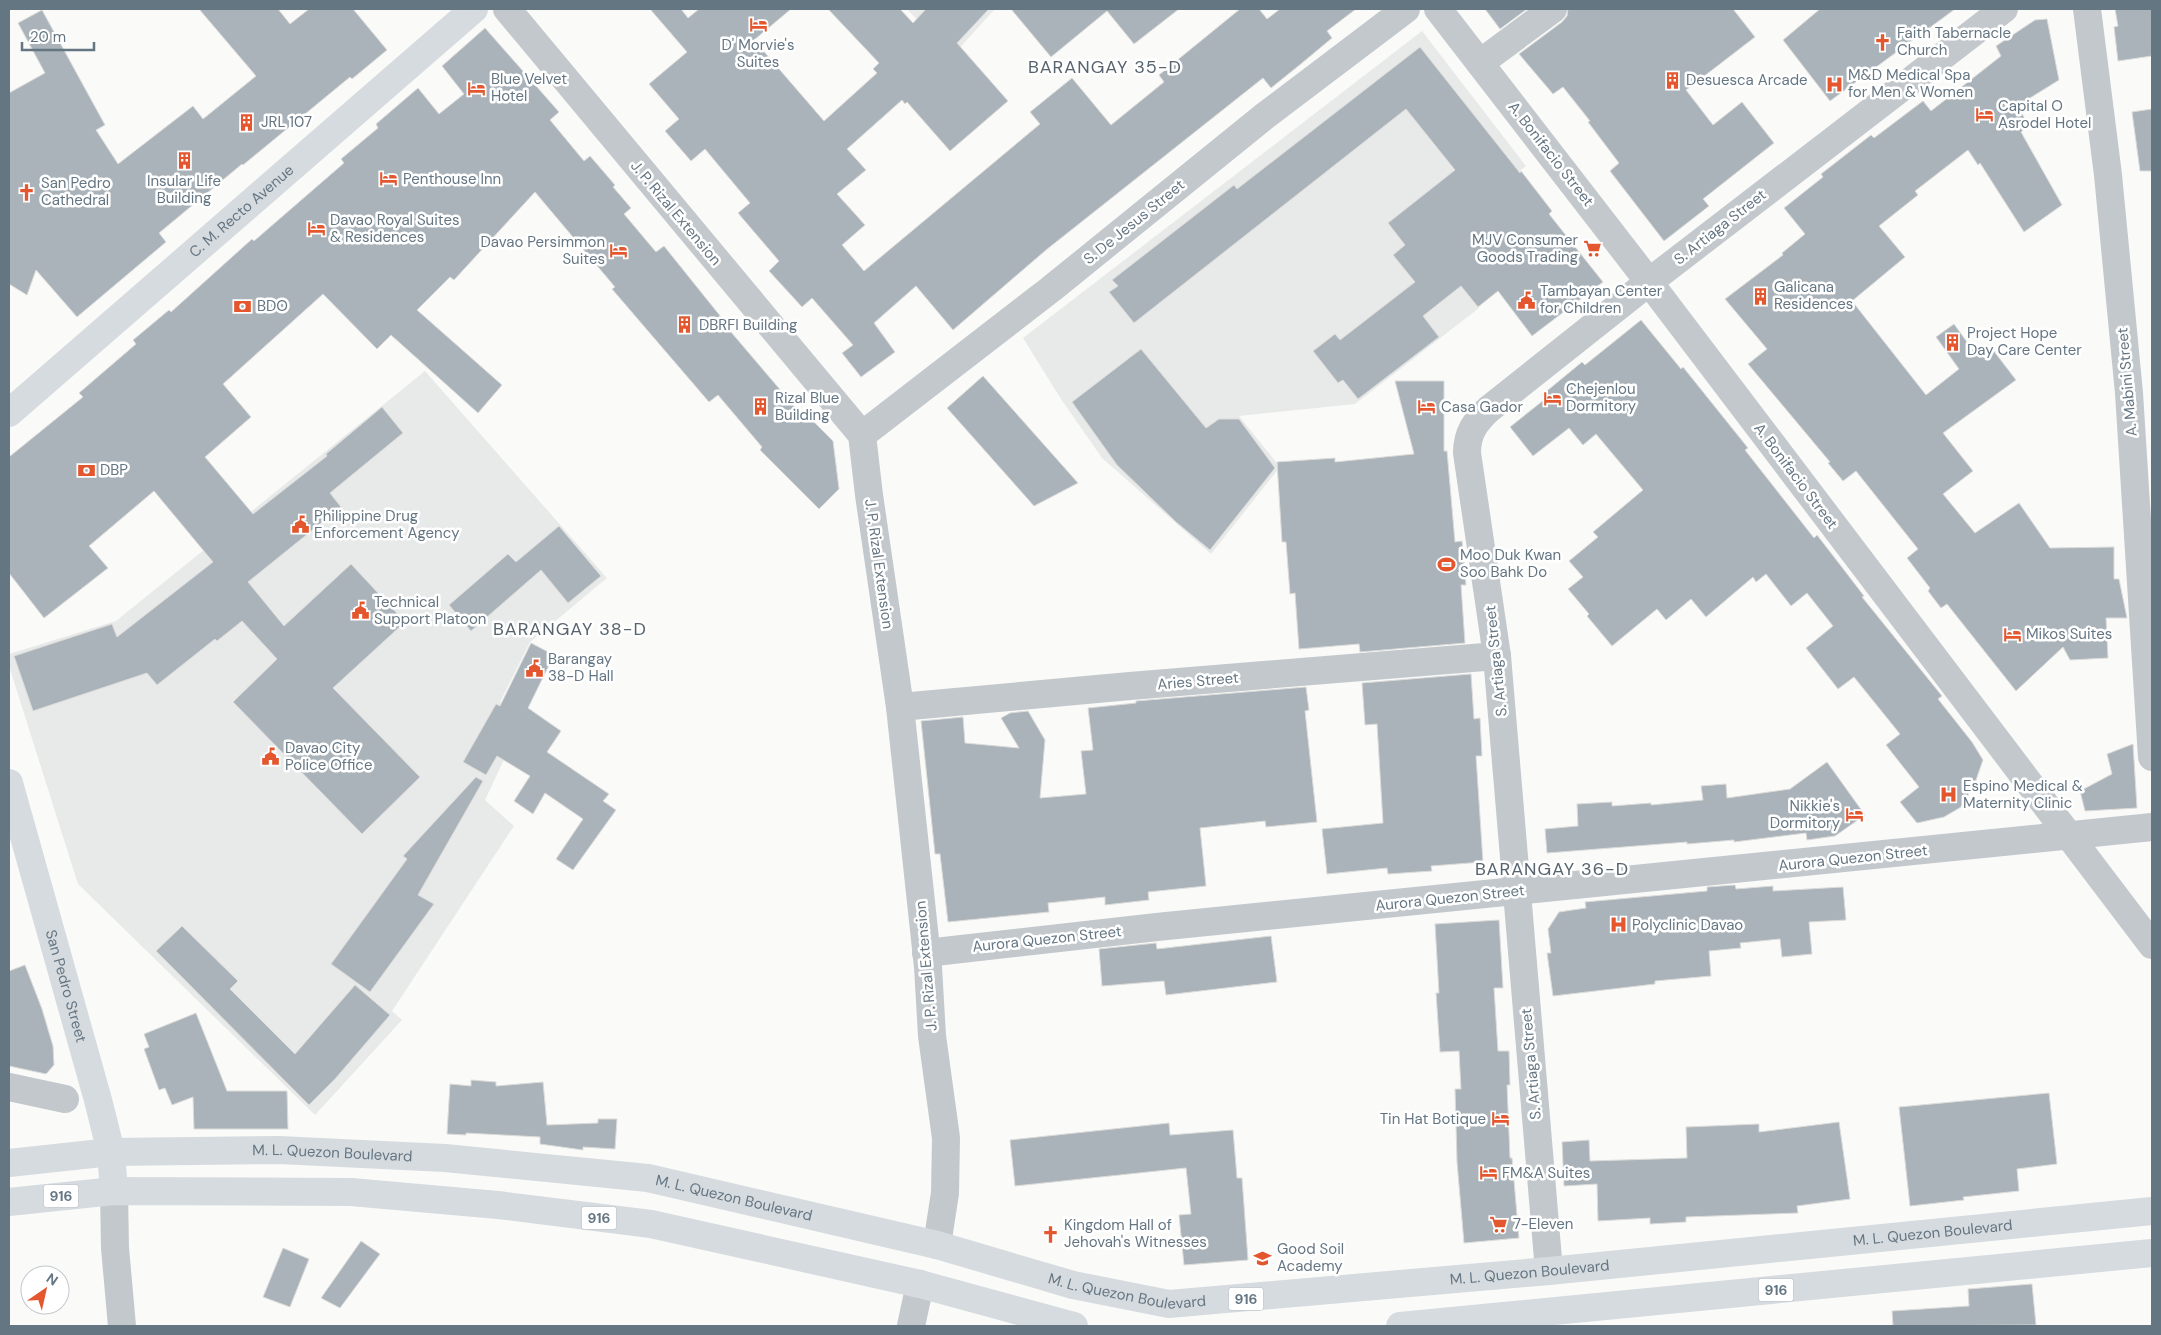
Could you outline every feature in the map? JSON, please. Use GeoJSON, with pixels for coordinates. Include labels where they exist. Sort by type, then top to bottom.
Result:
{"type":"FeatureCollection","features":[{"type":"Feature","properties":{"kind":"main road","name":"C. M. Recto Avenue"},"geometry":{"type":"LineString","coordinates":[[9,413],[474,9]]}},
{"type":"Feature","properties":{"kind":"main road","name":"San Pedro Street"},"geometry":{"type":"LineString","coordinates":[[9,783],[92,1077],[111,1152],[114,1191]]}},
{"type":"Feature","properties":{"kind":"main road","name":"M. L. Quezon Boulevard"},"geometry":{"type":"LineString","coordinates":[[111,1152],[298,1151],[445,1158],[648,1178],[937,1245],[1073,1285],[1169,1304],[1549,1271],[2152,1211]]}},
{"type":"Feature","properties":{"kind":"main road","name":"916"},"geometry":{"type":"LineString","coordinates":[[9,1163],[111,1152]]}},
{"type":"Feature","properties":{"kind":"main road","name":"916"},"geometry":{"type":"LineString","coordinates":[[9,1202],[114,1191],[351,1192],[498,1205],[651,1224],[920,1284],[1074,1326]]}},
{"type":"Feature","properties":{"kind":"main road","name":"916"},"geometry":{"type":"LineString","coordinates":[[1400,1326],[1558,1319],[2152,1253]]}},
{"type":"Feature","properties":{"kind":"street","name":"J. P. Rizal Extension"},"geometry":{"type":"LineString","coordinates":[[506,9],[862,435],[868,495],[900,707],[926,953],[932,1036],[946,1138],[945,1193],[937,1245]]}},
{"type":"Feature","properties":{"kind":"street","name":"S. De Jesus Street"},"geometry":{"type":"LineString","coordinates":[[862,435],[1051,290],[1266,115],[1406,9]]}},
{"type":"Feature","properties":{"kind":"street","name":"A. Bonifacio Street"},"geometry":{"type":"LineString","coordinates":[[1438,9],[1649,282],[2152,945]]}},
{"type":"Feature","properties":{"kind":"street"},"geometry":{"type":"LineString","coordinates":[[1480,63],[1553,9]]}},
{"type":"Feature","properties":{"kind":"street","name":"S. Artiaga Street"},"geometry":{"type":"LineString","coordinates":[[1549,1271],[1497,656],[1467,453],[1470,434],[1480,418],[1489,409],[1649,282],[2004,9]]}},
{"type":"Feature","properties":{"kind":"street","name":"A. Mabini Street"},"geometry":{"type":"LineString","coordinates":[[2087,9],[2108,175],[2140,392],[2152,757]]}},
{"type":"Feature","properties":{"kind":"street","name":"Aries Street"},"geometry":{"type":"LineString","coordinates":[[900,707],[1497,656]]}},
{"type":"Feature","properties":{"kind":"street","name":"Aurora Quezon Street"},"geometry":{"type":"LineString","coordinates":[[926,953],[1157,927],[2152,827]]}},
{"type":"Feature","properties":{"kind":"street"},"geometry":{"type":"LineString","coordinates":[[9,1087],[65,1099]]}},
{"type":"Feature","properties":{"kind":"street"},"geometry":{"type":"LineString","coordinates":[[114,1191],[115,1248],[122,1326]]}},
{"type":"Feature","properties":{"kind":"street"},"geometry":{"type":"LineString","coordinates":[[911,1326],[920,1284]]}},
{"type":"Feature","properties":{"kind":"shaded area"},"geometry":{"type":"Polygon","coordinates":[[[907,9],[995,9],[952,56],[907,9]]]}},
{"type":"Feature","properties":{"kind":"shaded area"},"geometry":{"type":"Polygon","coordinates":[[[1422,31],[1526,166],[1450,225],[1486,270],[1463,289],[1479,308],[1355,404],[1239,416],[1280,467],[1211,554],[1102,458],[1061,399],[1023,338],[1422,31]]]}},
{"type":"Feature","properties":{"kind":"shaded area","name":"Davao City Police Office"},"geometry":{"type":"Polygon","coordinates":[[[425,371],[607,578],[530,642],[500,702],[525,715],[485,800],[514,826],[392,1011],[402,1020],[315,1115],[78,884],[9,666],[9,654],[116,621],[425,371]]]}},
{"type":"Feature","properties":{"kind":"building"},"geometry":{"type":"Polygon","coordinates":[[[199,9],[278,9],[290,24],[309,9],[353,9],[387,50],[352,79],[350,77],[159,233],[166,242],[77,317],[36,270],[27,295],[9,284],[9,93],[45,73],[18,23],[42,10],[105,125],[96,130],[118,164],[193,106],[203,119],[256,76],[199,9]]]}},
{"type":"Feature","properties":{"kind":"building"},"geometry":{"type":"Polygon","coordinates":[[[650,9],[681,9],[688,18],[699,9],[791,9],[754,40],[824,121],[877,73],[873,69],[879,63],[828,9],[900,9],[913,23],[926,9],[989,9],[957,43],[1008,101],[950,151],[907,102],[905,104],[902,100],[847,149],[866,170],[837,194],[865,225],[842,245],[864,271],[1040,124],[1030,112],[1072,78],[1111,125],[1164,82],[1159,75],[1240,9],[1259,9],[1267,19],[1280,9],[1356,9],[1327,31],[1332,38],[1271,88],[1263,78],[1046,250],[953,330],[916,286],[874,323],[895,352],[861,377],[842,353],[853,345],[812,298],[802,307],[769,271],[779,261],[738,213],[750,203],[705,149],[691,161],[665,131],[679,119],[649,84],[687,52],[650,9]]]}},
{"type":"Feature","properties":{"kind":"building"},"geometry":{"type":"Polygon","coordinates":[[[1011,9],[1179,9],[1134,44],[1107,11],[1051,57],[1011,9]]]}},
{"type":"Feature","properties":{"kind":"building"},"geometry":{"type":"Polygon","coordinates":[[[1485,9],[1527,9],[1500,29],[1485,9]]]}},
{"type":"Feature","properties":{"kind":"building"},"geometry":{"type":"Polygon","coordinates":[[[1568,9],[1733,9],[1755,37],[1686,90],[1713,125],[1742,102],[1774,143],[1703,199],[1709,206],[1664,241],[1610,171],[1619,163],[1588,122],[1590,121],[1563,87],[1553,94],[1519,54],[1562,22],[1567,16],[1568,9]]]}},
{"type":"Feature","properties":{"kind":"building"},"geometry":{"type":"Polygon","coordinates":[[[1820,9],[1955,9],[1830,101],[1783,40],[1820,9]]]}},
{"type":"Feature","properties":{"kind":"building"},"geometry":{"type":"Polygon","coordinates":[[[2115,9],[2152,9],[2152,56],[2118,61],[2114,27],[2118,26],[2115,9]]]}},
{"type":"Feature","properties":{"kind":"building"},"geometry":{"type":"Polygon","coordinates":[[[2047,19],[2059,80],[2017,106],[2029,125],[2021,132],[2062,205],[2024,232],[1980,163],[1978,165],[1968,150],[1915,191],[1918,195],[1879,226],[1905,257],[1852,301],[1926,395],[1959,369],[1936,337],[1954,324],[1977,356],[1990,346],[2016,380],[1943,433],[1973,471],[1943,494],[1975,533],[2019,503],[2050,548],[2114,547],[2114,579],[2119,579],[2127,618],[2106,618],[2108,658],[2070,660],[2063,647],[2016,691],[1947,604],[1941,608],[1928,591],[1930,588],[1907,558],[1918,549],[1856,471],[1843,481],[1828,463],[1830,462],[1748,364],[1767,349],[1725,299],[1783,255],[1782,253],[1805,234],[1784,208],[1823,177],[1821,174],[1871,135],[1874,138],[1923,101],[1931,111],[2001,56],[1996,46],[2035,20],[2047,19]]]}},
{"type":"Feature","properties":{"kind":"building"},"geometry":{"type":"Polygon","coordinates":[[[485,28],[559,112],[550,120],[584,161],[590,156],[615,185],[613,187],[631,208],[624,214],[656,252],[664,246],[721,317],[719,318],[800,413],[802,410],[833,441],[839,489],[819,509],[760,450],[762,447],[718,395],[709,402],[612,289],[615,287],[535,192],[454,280],[450,277],[417,310],[502,385],[478,413],[391,335],[377,349],[323,294],[223,384],[251,417],[205,457],[253,514],[327,456],[326,454],[382,407],[403,433],[330,493],[341,507],[248,582],[284,626],[351,564],[405,622],[333,688],[420,777],[362,834],[233,702],[277,659],[242,621],[217,641],[215,639],[157,685],[147,673],[33,711],[14,656],[112,624],[117,637],[213,562],[154,491],[89,546],[108,568],[44,618],[9,573],[9,457],[83,397],[79,393],[136,344],[133,340],[169,310],[171,312],[252,239],[254,241],[344,163],[341,159],[378,128],[376,124],[418,88],[439,114],[464,94],[442,66],[485,28]]]}},
{"type":"Feature","properties":{"kind":"building"},"geometry":{"type":"Polygon","coordinates":[[[1420,47],[1520,173],[1521,171],[1552,211],[1549,214],[1603,282],[1532,336],[1498,291],[1478,307],[1461,286],[1423,316],[1439,337],[1358,399],[1343,380],[1338,383],[1313,351],[1335,334],[1340,340],[1415,282],[1393,255],[1405,245],[1388,223],[1455,170],[1406,109],[1134,323],[1109,292],[1118,286],[1112,280],[1234,185],[1237,189],[1420,47]]]}},
{"type":"Feature","properties":{"kind":"building"},"geometry":{"type":"Polygon","coordinates":[[[2152,109],[2152,171],[2140,171],[2132,112],[2152,109]]]}},
{"type":"Feature","properties":{"kind":"building"},"geometry":{"type":"Polygon","coordinates":[[[1641,320],[1681,369],[1683,367],[1748,448],[1745,450],[1814,538],[1817,535],[1864,596],[1862,597],[1942,696],[1938,699],[1972,742],[1983,760],[1975,783],[1961,807],[1944,817],[1917,823],[1900,802],[1919,787],[1886,745],[1900,734],[1854,677],[1838,689],[1806,648],[1833,626],[1807,593],[1791,606],[1766,574],[1756,582],[1753,577],[1706,617],[1691,599],[1666,620],[1657,609],[1612,646],[1568,589],[1583,577],[1569,561],[1598,537],[1593,532],[1643,490],[1596,434],[1583,445],[1569,428],[1533,456],[1510,427],[1545,399],[1542,395],[1582,362],[1585,365],[1641,320]]]}},
{"type":"Feature","properties":{"kind":"building"},"geometry":{"type":"Polygon","coordinates":[[[1141,349],[1206,428],[1219,419],[1239,419],[1275,468],[1210,550],[1176,522],[1117,465],[1072,402],[1141,349]]]}},
{"type":"Feature","properties":{"kind":"building"},"geometry":{"type":"Polygon","coordinates":[[[983,376],[1078,483],[1034,506],[947,408],[983,376]]]}},
{"type":"Feature","properties":{"kind":"building"},"geometry":{"type":"Polygon","coordinates":[[[1395,381],[1444,381],[1444,451],[1447,451],[1455,542],[1462,541],[1466,585],[1461,585],[1465,643],[1360,652],[1359,644],[1299,649],[1295,593],[1290,594],[1286,542],[1282,542],[1277,462],[1335,458],[1335,462],[1414,454],[1395,381]]]}},
{"type":"Feature","properties":{"kind":"building"},"geometry":{"type":"Polygon","coordinates":[[[559,526],[601,576],[568,603],[541,570],[471,631],[449,605],[508,554],[516,562],[559,526]]]}},
{"type":"Feature","properties":{"kind":"building"},"geometry":{"type":"Polygon","coordinates":[[[531,643],[554,655],[528,708],[561,731],[547,752],[609,794],[603,801],[616,810],[573,870],[556,859],[583,819],[545,793],[533,814],[514,801],[530,776],[497,756],[486,775],[463,762],[496,704],[500,706],[531,643]]]}},
{"type":"Feature","properties":{"kind":"building"},"geometry":{"type":"Polygon","coordinates":[[[1471,674],[1474,719],[1480,718],[1482,756],[1476,756],[1483,862],[1431,866],[1432,871],[1388,874],[1387,868],[1327,874],[1322,829],[1383,823],[1377,724],[1365,725],[1362,683],[1471,674]]]}},
{"type":"Feature","properties":{"kind":"building"},"geometry":{"type":"Polygon","coordinates":[[[1306,687],[1309,710],[1305,711],[1317,822],[1266,827],[1265,821],[1200,828],[1206,886],[1148,892],[1149,900],[1105,905],[1105,897],[1048,903],[1049,912],[948,922],[940,854],[935,854],[921,721],[963,717],[965,743],[1019,748],[1001,718],[1010,713],[1028,711],[1045,740],[1040,798],[1086,794],[1081,751],[1093,750],[1088,708],[1136,703],[1136,701],[1306,687]]]}},
{"type":"Feature","properties":{"kind":"building"},"geometry":{"type":"Polygon","coordinates":[[[2133,744],[2137,808],[2085,811],[2080,791],[2112,774],[2107,754],[2133,744]]]}},
{"type":"Feature","properties":{"kind":"building"},"geometry":{"type":"Polygon","coordinates":[[[1827,762],[1865,815],[1835,836],[1807,840],[1806,833],[1734,842],[1734,840],[1687,844],[1687,842],[1547,853],[1545,829],[1578,826],[1577,804],[1612,802],[1612,806],[1651,803],[1651,805],[1703,800],[1701,786],[1726,784],[1727,798],[1790,789],[1827,762]]]}},
{"type":"Feature","properties":{"kind":"building"},"geometry":{"type":"Polygon","coordinates":[[[476,777],[483,781],[418,895],[434,904],[370,992],[331,964],[407,859],[403,856],[476,777]]]}},
{"type":"Feature","properties":{"kind":"building"},"geometry":{"type":"Polygon","coordinates":[[[1735,885],[1736,889],[1773,886],[1773,891],[1843,887],[1846,920],[1809,922],[1812,954],[1782,957],[1780,939],[1740,943],[1741,948],[1709,951],[1711,976],[1655,981],[1655,984],[1553,996],[1547,953],[1551,953],[1548,929],[1559,912],[1586,908],[1585,902],[1707,891],[1707,887],[1735,885]]]}},
{"type":"Feature","properties":{"kind":"building"},"geometry":{"type":"Polygon","coordinates":[[[1499,920],[1503,988],[1494,988],[1498,1051],[1509,1051],[1510,1085],[1507,1085],[1510,1158],[1512,1158],[1519,1238],[1464,1243],[1457,1162],[1455,1089],[1461,1089],[1459,1051],[1440,1052],[1436,993],[1439,993],[1435,924],[1499,920]]]}},
{"type":"Feature","properties":{"kind":"building"},"geometry":{"type":"Polygon","coordinates":[[[182,926],[238,981],[230,989],[295,1054],[355,985],[390,1015],[335,1079],[309,1105],[156,951],[182,926]]]}},
{"type":"Feature","properties":{"kind":"building"},"geometry":{"type":"Polygon","coordinates":[[[1271,936],[1277,982],[1166,995],[1164,981],[1102,986],[1099,949],[1156,943],[1157,949],[1271,936]]]}},
{"type":"Feature","properties":{"kind":"building"},"geometry":{"type":"Polygon","coordinates":[[[25,965],[42,1009],[53,1046],[54,1065],[46,1074],[9,1066],[9,971],[25,965]]]}},
{"type":"Feature","properties":{"kind":"building"},"geometry":{"type":"Polygon","coordinates":[[[196,1013],[227,1091],[287,1091],[288,1129],[194,1129],[193,1097],[172,1105],[165,1088],[159,1090],[144,1049],[149,1047],[144,1034],[196,1013]]]}},
{"type":"Feature","properties":{"kind":"building"},"geometry":{"type":"Polygon","coordinates":[[[471,1080],[496,1082],[496,1086],[543,1082],[547,1125],[598,1123],[598,1119],[617,1119],[615,1149],[583,1147],[583,1150],[540,1144],[540,1137],[466,1133],[466,1135],[447,1134],[450,1084],[471,1086],[471,1080]]]}},
{"type":"Feature","properties":{"kind":"building"},"geometry":{"type":"Polygon","coordinates":[[[2049,1093],[2057,1164],[2017,1169],[2019,1191],[1963,1197],[1964,1200],[1910,1206],[1899,1107],[2049,1093]]]}},
{"type":"Feature","properties":{"kind":"building"},"geometry":{"type":"Polygon","coordinates":[[[1839,1122],[1850,1199],[1797,1206],[1798,1213],[1686,1217],[1686,1222],[1650,1224],[1650,1218],[1598,1221],[1597,1184],[1564,1186],[1562,1142],[1589,1140],[1590,1161],[1687,1158],[1686,1127],[1759,1124],[1759,1132],[1839,1122]]]}},
{"type":"Feature","properties":{"kind":"building"},"geometry":{"type":"Polygon","coordinates":[[[1169,1123],[1170,1135],[1233,1130],[1237,1178],[1242,1178],[1248,1260],[1184,1265],[1179,1215],[1191,1214],[1186,1168],[1015,1186],[1010,1140],[1169,1123]]]}},
{"type":"Feature","properties":{"kind":"building"},"geometry":{"type":"Polygon","coordinates":[[[361,1241],[380,1254],[340,1308],[321,1298],[361,1241]]]}},
{"type":"Feature","properties":{"kind":"building"},"geometry":{"type":"Polygon","coordinates":[[[283,1248],[309,1259],[290,1307],[263,1297],[283,1248]]]}},
{"type":"Feature","properties":{"kind":"building"},"geometry":{"type":"Polygon","coordinates":[[[2032,1284],[2036,1325],[1893,1326],[1892,1311],[1969,1306],[1968,1289],[2032,1284]]]}},
{"type":"Feature","properties":{"kind":"place","name":"D' Morvie's Suites"},"geometry":{"type":"Point","coordinates":[758,24]}},
{"type":"Feature","properties":{"kind":"place","name":"Faith Tabernacle Church"},"geometry":{"type":"Point","coordinates":[1883,42]}},
{"type":"Feature","properties":{"kind":"place","name":"Desuesca Arcade"},"geometry":{"type":"Point","coordinates":[1672,80]}},
{"type":"Feature","properties":{"kind":"place","name":"M&D Medical Spa for Men & Women"},"geometry":{"type":"Point","coordinates":[1834,84]}},
{"type":"Feature","properties":{"kind":"place","name":"Blue Velvet Hotel"},"geometry":{"type":"Point","coordinates":[477,88]}},
{"type":"Feature","properties":{"kind":"place","name":"Capital O Asrodel Hotel"},"geometry":{"type":"Point","coordinates":[1984,115]}},
{"type":"Feature","properties":{"kind":"place","name":"JRL 107"},"geometry":{"type":"Point","coordinates":[247,122]}},
{"type":"Feature","properties":{"kind":"place","name":"Insular Life Building"},"geometry":{"type":"Point","coordinates":[184,160]}},
{"type":"Feature","properties":{"kind":"place","name":"Penthouse Inn"},"geometry":{"type":"Point","coordinates":[389,179]}},
{"type":"Feature","properties":{"kind":"place","name":"San Pedro Cathedral"},"geometry":{"type":"Point","coordinates":[27,192]}},
{"type":"Feature","properties":{"kind":"place","name":"Davao Royal Suites & Residences"},"geometry":{"type":"Point","coordinates":[316,229]}},
{"type":"Feature","properties":{"kind":"place","name":"MJV Consumer Goods Trading"},"geometry":{"type":"Point","coordinates":[1592,249]}},
{"type":"Feature","properties":{"kind":"place","name":"Davao Persimmon Suites"},"geometry":{"type":"Point","coordinates":[619,251]}},
{"type":"Feature","properties":{"kind":"place","name":"Galicana Residences"},"geometry":{"type":"Point","coordinates":[1760,296]}},
{"type":"Feature","properties":{"kind":"place","name":"Tambayan Center for Children"},"geometry":{"type":"Point","coordinates":[1526,300]}},
{"type":"Feature","properties":{"kind":"place","name":"BDO"},"geometry":{"type":"Point","coordinates":[243,306]}},
{"type":"Feature","properties":{"kind":"place","name":"DBRFI Building"},"geometry":{"type":"Point","coordinates":[685,325]}},
{"type":"Feature","properties":{"kind":"place","name":"Project Hope Day Care Center"},"geometry":{"type":"Point","coordinates":[1953,342]}},
{"type":"Feature","properties":{"kind":"place","name":"Chejenlou Dormitory"},"geometry":{"type":"Point","coordinates":[1552,398]}},
{"type":"Feature","properties":{"kind":"place","name":"Rizal Blue Building"},"geometry":{"type":"Point","coordinates":[761,407]}},
{"type":"Feature","properties":{"kind":"place","name":"Casa Gador"},"geometry":{"type":"Point","coordinates":[1427,407]}},
{"type":"Feature","properties":{"kind":"place","name":"DBP"},"geometry":{"type":"Point","coordinates":[86,470]}},
{"type":"Feature","properties":{"kind":"place","name":"Philippine Drug Enforcement Agency"},"geometry":{"type":"Point","coordinates":[300,525]}},
{"type":"Feature","properties":{"kind":"place","name":"Moo Duk Kwan Soo Bahk Do"},"geometry":{"type":"Point","coordinates":[1446,564]}},
{"type":"Feature","properties":{"kind":"place","name":"Technical Support Platoon"},"geometry":{"type":"Point","coordinates":[360,611]}},
{"type":"Feature","properties":{"kind":"place","name":"Mikos Suites"},"geometry":{"type":"Point","coordinates":[2012,634]}},
{"type":"Feature","properties":{"kind":"place","name":"Barangay 38-D Hall"},"geometry":{"type":"Point","coordinates":[534,668]}},
{"type":"Feature","properties":{"kind":"place","name":"Davao City Police Office"},"geometry":{"type":"Point","coordinates":[271,757]}},
{"type":"Feature","properties":{"kind":"place","name":"Espino Medical & Maternity Clinic"},"geometry":{"type":"Point","coordinates":[1949,795]}},
{"type":"Feature","properties":{"kind":"place","name":"Nikkie's Dormitory"},"geometry":{"type":"Point","coordinates":[1854,815]}},
{"type":"Feature","properties":{"kind":"place","name":"Polyclinic Davao"},"geometry":{"type":"Point","coordinates":[1618,925]}},
{"type":"Feature","properties":{"kind":"place","name":"Tin Hat Botique"},"geometry":{"type":"Point","coordinates":[1500,1119]}},
{"type":"Feature","properties":{"kind":"place","name":"FM&A Suites"},"geometry":{"type":"Point","coordinates":[1488,1173]}},
{"type":"Feature","properties":{"kind":"place","name":"7-Eleven"},"geometry":{"type":"Point","coordinates":[1499,1224]}},
{"type":"Feature","properties":{"kind":"place","name":"Kingdom Hall of Jehovah's Witnesses"},"geometry":{"type":"Point","coordinates":[1050,1234]}},
{"type":"Feature","properties":{"kind":"place","name":"Good Soil Academy"},"geometry":{"type":"Point","coordinates":[1263,1258]}},
{"type":"Feature","properties":{"kind":"district","name":"BARANGAY 35-D"},"geometry":{"type":"Point","coordinates":[1105,67]}},
{"type":"Feature","properties":{"kind":"district","name":"BARANGAY 38-D"},"geometry":{"type":"Point","coordinates":[570,629]}},
{"type":"Feature","properties":{"kind":"district","name":"BARANGAY 36-D"},"geometry":{"type":"Point","coordinates":[1552,869]}}]}
